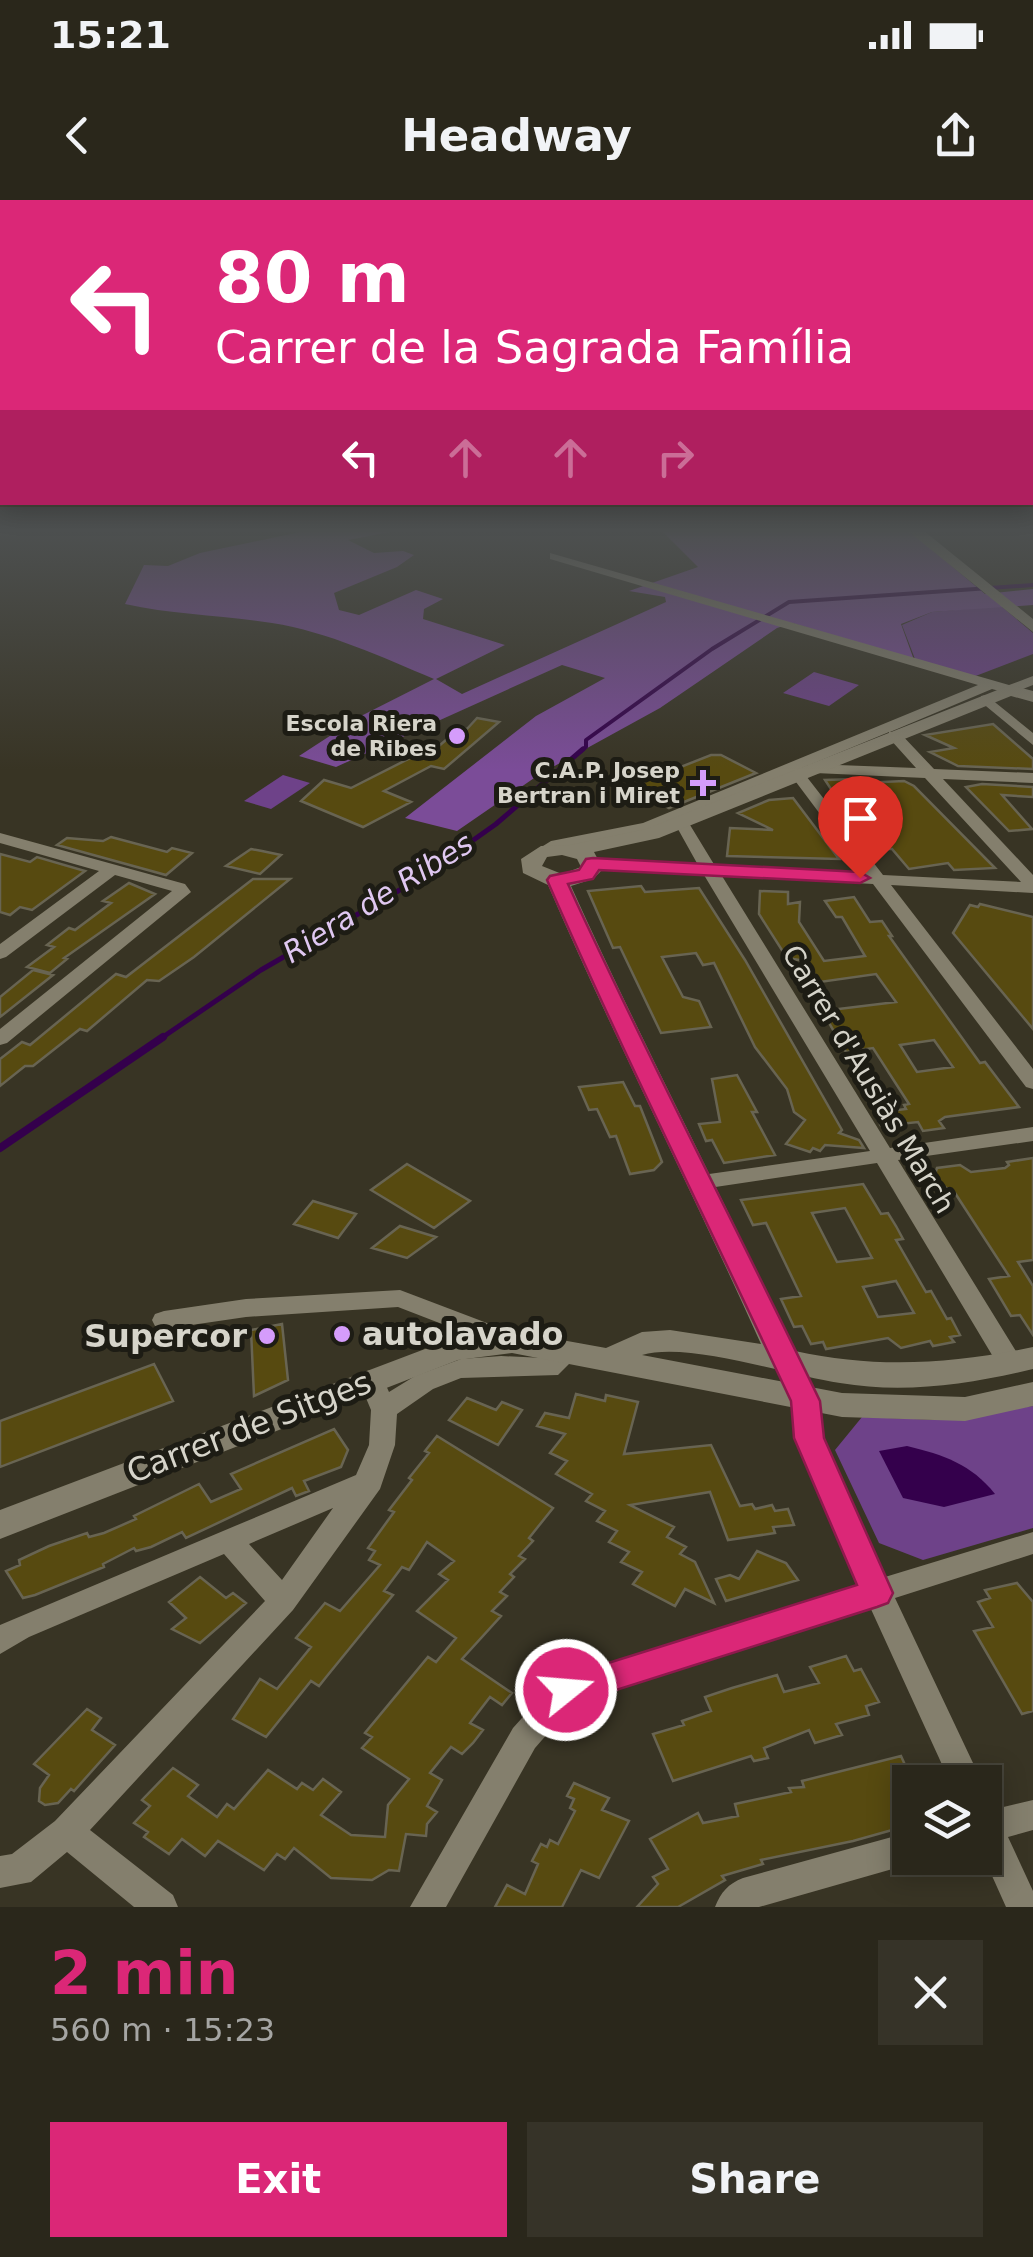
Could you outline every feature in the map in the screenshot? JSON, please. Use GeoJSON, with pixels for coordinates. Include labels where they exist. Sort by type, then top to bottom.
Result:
{"type":"FeatureCollection","features":[{"type":"Feature","properties":{"kind":"street"},"geometry":{"type":"LineString","coordinates":[[743,611],[996,691],[1033,697]]}},
{"type":"Feature","properties":{"kind":"street"},"geometry":{"type":"LineString","coordinates":[[1013,611],[1033,627]]}},
{"type":"Feature","properties":{"kind":"street"},"geometry":{"type":"LineString","coordinates":[[551,846],[647,827],[1033,680]]}},
{"type":"Feature","properties":{"kind":"street"},"geometry":{"type":"LineString","coordinates":[[584,857],[681,824],[996,691]]}},
{"type":"Feature","properties":{"kind":"street"},"geometry":{"type":"LineString","coordinates":[[996,691],[1033,741]]}},
{"type":"Feature","properties":{"kind":"street"},"geometry":{"type":"LineString","coordinates":[[894,735],[1033,887]]}},
{"type":"Feature","properties":{"kind":"street"},"geometry":{"type":"LineString","coordinates":[[806,772],[1033,778]]}},
{"type":"Feature","properties":{"kind":"street"},"geometry":{"type":"LineString","coordinates":[[806,772],[873,878],[1033,1083]]}},
{"type":"Feature","properties":{"kind":"street","name":"Carrer d'Ausiàs March"},"geometry":{"type":"LineString","coordinates":[[681,824],[882,1156],[1022,1361]]}},
{"type":"Feature","properties":{"kind":"street"},"geometry":{"type":"LineString","coordinates":[[0,838],[180,888],[182,892],[0,1040]]}},
{"type":"Feature","properties":{"kind":"street"},"geometry":{"type":"LineString","coordinates":[[584,857],[586,874],[557,880],[538,875],[531,868],[532,859],[551,850],[712,870],[1033,887]]}},
{"type":"Feature","properties":{"kind":"street"},"geometry":{"type":"LineString","coordinates":[[0,953],[111,870]]}},
{"type":"Feature","properties":{"kind":"street"},"geometry":{"type":"LineString","coordinates":[[557,880],[630,1045],[702,1182],[805,1401],[809,1438],[958,1765]]}},
{"type":"Feature","properties":{"kind":"street"},"geometry":{"type":"LineString","coordinates":[[702,1182],[1033,1134]]}},
{"type":"Feature","properties":{"kind":"street"},"geometry":{"type":"LineString","coordinates":[[164,1320],[246,1308],[400,1298],[512,1342]]}},
{"type":"Feature","properties":{"kind":"street","name":"Carrer de Sitges"},"geometry":{"type":"LineString","coordinates":[[0,1524],[454,1349],[512,1342],[612,1359],[805,1401],[966,1409],[1033,1394]]}},
{"type":"Feature","properties":{"kind":"street"},"geometry":{"type":"LineString","coordinates":[[612,1359],[644,1342],[712,1346],[785,1363],[863,1374],[952,1375],[1022,1361]]}},
{"type":"Feature","properties":{"kind":"street"},"geometry":{"type":"LineString","coordinates":[[384,1410],[420,1381],[452,1370],[502,1364],[550,1368],[569,1352]]}},
{"type":"Feature","properties":{"kind":"street"},"geometry":{"type":"LineString","coordinates":[[0,1872],[19,1870],[67,1832],[282,1601],[370,1481],[382,1445],[384,1410],[370,1379]]}},
{"type":"Feature","properties":{"kind":"street"},"geometry":{"type":"LineString","coordinates":[[0,1641],[20,1628],[370,1481]]}},
{"type":"Feature","properties":{"kind":"street"},"geometry":{"type":"LineString","coordinates":[[229,1541],[282,1601]]}},
{"type":"Feature","properties":{"kind":"street"},"geometry":{"type":"LineString","coordinates":[[427,1907],[524,1738],[566,1690],[1033,1543]]}},
{"type":"Feature","properties":{"kind":"street"},"geometry":{"type":"LineString","coordinates":[[1002,1822],[1033,1815]]}},
{"type":"Feature","properties":{"kind":"street"},"geometry":{"type":"LineString","coordinates":[[67,1832],[161,1907]]}},
{"type":"Feature","properties":{"kind":"street"},"geometry":{"type":"LineString","coordinates":[[732,1907],[743,1896],[892,1853]]}},
{"type":"Feature","properties":{"kind":"street"},"geometry":{"type":"LineString","coordinates":[[1002,1861],[1023,1907]]}},
{"type":"Feature","properties":{"kind":"shaded area"},"geometry":{"type":"Polygon","coordinates":[[[168,611],[342,611],[359,615],[369,611],[424,611],[423,619],[505,645],[436,679],[462,694],[647,611],[951,611],[932,612],[901,624],[914,660],[792,623],[777,628],[660,708],[540,774],[457,831],[405,818],[536,716],[605,678],[562,665],[336,767],[299,756],[359,717],[434,679],[314,632],[254,620],[168,611]]]}},
{"type":"Feature","properties":{"kind":"shaded area"},"geometry":{"type":"Polygon","coordinates":[[[1007,611],[1033,633],[1033,654],[973,677],[915,659],[902,625],[932,612],[1007,611]]]}},
{"type":"Feature","properties":{"kind":"shaded area"},"geometry":{"type":"Polygon","coordinates":[[[814,672],[859,685],[829,706],[783,693],[814,672]]]}},
{"type":"Feature","properties":{"kind":"shaded area"},"geometry":{"type":"Polygon","coordinates":[[[283,775],[310,783],[271,809],[244,801],[283,775]]]}},
{"type":"Feature","properties":{"kind":"shaded area"},"geometry":{"type":"Polygon","coordinates":[[[1033,1406],[1033,1528],[923,1560],[879,1543],[835,1450],[862,1417],[939,1420],[1033,1406]]]}},
{"type":"Feature","properties":{"kind":"shaded area"},"geometry":{"type":"Polygon","coordinates":[[[907,1446],[956,1462],[995,1494],[944,1507],[903,1498],[879,1451],[907,1446]]]}},
{"type":"Feature","properties":{"kind":"building"},"geometry":{"type":"Polygon","coordinates":[[[477,718],[499,722],[444,769],[431,766],[384,791],[411,802],[363,827],[301,801],[324,780],[351,788],[428,749],[433,751],[477,718]]]}},
{"type":"Feature","properties":{"kind":"building"},"geometry":{"type":"Polygon","coordinates":[[[993,724],[1033,759],[1033,769],[958,766],[930,752],[954,748],[925,735],[993,724]]]}},
{"type":"Feature","properties":{"kind":"building"},"geometry":{"type":"Polygon","coordinates":[[[711,755],[721,755],[756,773],[669,808],[630,787],[711,755]]]}},
{"type":"Feature","properties":{"kind":"building"},"geometry":{"type":"Polygon","coordinates":[[[859,779],[862,783],[904,781],[914,786],[995,868],[954,870],[948,863],[909,869],[892,849],[886,849],[873,833],[868,834],[849,808],[846,812],[825,780],[859,779]]]}},
{"type":"Feature","properties":{"kind":"building"},"geometry":{"type":"Polygon","coordinates":[[[966,787],[1033,787],[1033,797],[1002,795],[1032,829],[1009,831],[966,787]]]}},
{"type":"Feature","properties":{"kind":"building"},"geometry":{"type":"Polygon","coordinates":[[[793,798],[839,859],[727,856],[730,828],[773,830],[738,813],[769,800],[793,798]]]}},
{"type":"Feature","properties":{"kind":"building"},"geometry":{"type":"Polygon","coordinates":[[[111,837],[167,852],[172,848],[192,853],[166,875],[57,845],[67,838],[103,841],[111,837]]]}},
{"type":"Feature","properties":{"kind":"building"},"geometry":{"type":"Polygon","coordinates":[[[251,849],[281,855],[260,874],[226,866],[251,849]]]}},
{"type":"Feature","properties":{"kind":"building"},"geometry":{"type":"Polygon","coordinates":[[[0,854],[30,862],[37,857],[85,871],[32,910],[20,907],[10,915],[0,912],[0,854]]]}},
{"type":"Feature","properties":{"kind":"building"},"geometry":{"type":"Polygon","coordinates":[[[253,879],[290,879],[194,957],[159,981],[147,980],[87,1031],[80,1029],[0,1086],[0,1059],[22,1042],[30,1045],[116,974],[126,977],[253,879]]]}},
{"type":"Feature","properties":{"kind":"building"},"geometry":{"type":"Polygon","coordinates":[[[129,883],[155,894],[64,958],[67,959],[50,973],[27,967],[54,947],[47,945],[111,903],[103,901],[129,883]]]}},
{"type":"Feature","properties":{"kind":"building"},"geometry":{"type":"Polygon","coordinates":[[[641,886],[645,892],[699,888],[745,960],[842,1130],[839,1133],[859,1140],[864,1148],[825,1145],[820,1151],[813,1148],[810,1152],[786,1144],[805,1120],[794,1112],[787,1089],[755,1047],[714,963],[703,965],[696,953],[662,957],[683,997],[699,1001],[711,1027],[661,1033],[620,947],[613,948],[588,891],[641,886]]]}},
{"type":"Feature","properties":{"kind":"building"},"geometry":{"type":"Polygon","coordinates":[[[760,891],[788,892],[788,904],[800,902],[799,922],[824,961],[865,956],[842,917],[836,917],[825,901],[854,897],[870,922],[882,921],[980,1063],[985,1062],[1019,1107],[945,1117],[939,1121],[944,1128],[923,1131],[918,1122],[881,1126],[874,1113],[906,1109],[904,1105],[909,1104],[873,1048],[846,1052],[822,1011],[896,1002],[876,974],[820,982],[805,961],[787,958],[759,914],[760,891]],[[934,1040],[900,1045],[917,1072],[953,1067],[934,1040]]]}},
{"type":"Feature","properties":{"kind":"building"},"geometry":{"type":"Polygon","coordinates":[[[970,905],[1033,917],[1033,1029],[953,933],[970,905]]]}},
{"type":"Feature","properties":{"kind":"building"},"geometry":{"type":"Polygon","coordinates":[[[33,970],[53,975],[0,1017],[0,997],[33,970]]]}},
{"type":"Feature","properties":{"kind":"building"},"geometry":{"type":"Polygon","coordinates":[[[737,1075],[775,1155],[724,1163],[712,1140],[706,1141],[699,1124],[720,1122],[712,1079],[737,1075]]]}},
{"type":"Feature","properties":{"kind":"building"},"geometry":{"type":"Polygon","coordinates":[[[623,1082],[635,1106],[640,1106],[662,1162],[654,1170],[630,1174],[616,1136],[610,1137],[597,1109],[589,1110],[579,1087],[623,1082]]]}},
{"type":"Feature","properties":{"kind":"building"},"geometry":{"type":"Polygon","coordinates":[[[1033,1158],[1033,1260],[1018,1262],[1033,1286],[1033,1335],[1020,1315],[1011,1316],[989,1279],[1009,1276],[955,1193],[933,1180],[937,1168],[960,1165],[971,1172],[1005,1168],[1007,1162],[1033,1158]]]}},
{"type":"Feature","properties":{"kind":"building"},"geometry":{"type":"Polygon","coordinates":[[[407,1164],[470,1201],[434,1228],[371,1190],[407,1164]]]}},
{"type":"Feature","properties":{"kind":"building"},"geometry":{"type":"Polygon","coordinates":[[[863,1184],[881,1214],[888,1213],[896,1226],[903,1239],[896,1240],[926,1292],[931,1291],[960,1335],[950,1337],[954,1342],[933,1346],[930,1341],[901,1348],[888,1338],[826,1349],[823,1342],[811,1344],[802,1326],[794,1327],[781,1299],[801,1296],[766,1223],[753,1225],[741,1200],[863,1184]],[[845,1208],[812,1213],[837,1262],[872,1258],[858,1232],[845,1208]],[[896,1281],[863,1287],[878,1317],[914,1313],[896,1281]]]}},
{"type":"Feature","properties":{"kind":"building"},"geometry":{"type":"Polygon","coordinates":[[[313,1201],[356,1214],[338,1238],[294,1224],[313,1201]]]}},
{"type":"Feature","properties":{"kind":"building"},"geometry":{"type":"Polygon","coordinates":[[[400,1226],[436,1237],[407,1258],[372,1248],[400,1226]]]}},
{"type":"Feature","properties":{"kind":"building"},"geometry":{"type":"Polygon","coordinates":[[[282,1324],[288,1380],[254,1396],[251,1330],[282,1324]]]}},
{"type":"Feature","properties":{"kind":"building"},"geometry":{"type":"Polygon","coordinates":[[[154,1364],[173,1401],[0,1467],[0,1421],[154,1364]]]}},
{"type":"Feature","properties":{"kind":"building"},"geometry":{"type":"Polygon","coordinates":[[[576,1394],[605,1401],[606,1395],[638,1402],[624,1454],[711,1445],[740,1506],[788,1509],[794,1525],[773,1527],[775,1533],[728,1540],[710,1492],[630,1505],[674,1527],[667,1537],[686,1547],[680,1554],[695,1562],[714,1603],[685,1589],[675,1606],[633,1584],[642,1572],[621,1562],[629,1552],[609,1542],[617,1531],[597,1521],[605,1511],[586,1501],[592,1494],[556,1474],[567,1461],[550,1453],[565,1434],[537,1426],[545,1413],[569,1418],[576,1394]]]}},
{"type":"Feature","properties":{"kind":"building"},"geometry":{"type":"Polygon","coordinates":[[[467,1398],[496,1410],[502,1402],[522,1410],[498,1445],[449,1420],[467,1398]]]}},
{"type":"Feature","properties":{"kind":"building"},"geometry":{"type":"Polygon","coordinates":[[[334,1429],[348,1450],[341,1467],[304,1481],[309,1491],[296,1496],[292,1488],[186,1538],[182,1532],[151,1547],[136,1551],[134,1548],[103,1564],[104,1567],[35,1595],[23,1598],[6,1571],[49,1546],[87,1533],[89,1537],[104,1533],[136,1519],[134,1516],[199,1484],[211,1502],[241,1489],[231,1474],[334,1429]]]}},
{"type":"Feature","properties":{"kind":"building"},"geometry":{"type":"Polygon","coordinates":[[[437,1436],[553,1508],[529,1538],[533,1541],[519,1556],[525,1559],[500,1592],[507,1596],[492,1611],[501,1616],[462,1659],[512,1693],[502,1705],[490,1697],[470,1723],[483,1730],[473,1743],[462,1754],[451,1747],[430,1773],[442,1780],[427,1806],[437,1812],[427,1824],[426,1836],[406,1834],[399,1871],[389,1870],[372,1880],[331,1878],[294,1848],[285,1859],[277,1854],[264,1870],[218,1841],[205,1856],[182,1839],[169,1854],[144,1837],[148,1832],[134,1823],[150,1806],[142,1800],[173,1768],[198,1785],[188,1796],[217,1817],[227,1804],[234,1809],[268,1770],[297,1789],[302,1783],[313,1790],[323,1779],[341,1792],[321,1815],[351,1835],[385,1837],[388,1805],[409,1779],[362,1748],[372,1737],[365,1733],[428,1657],[436,1662],[456,1638],[417,1611],[448,1580],[439,1574],[454,1561],[427,1542],[409,1570],[402,1567],[384,1591],[393,1595],[319,1686],[311,1681],[266,1737],[233,1719],[260,1679],[277,1689],[311,1647],[296,1638],[325,1603],[340,1611],[380,1565],[369,1560],[375,1551],[368,1548],[394,1512],[389,1510],[437,1436]]]}},
{"type":"Feature","properties":{"kind":"building"},"geometry":{"type":"Polygon","coordinates":[[[757,1551],[786,1563],[798,1580],[726,1601],[716,1579],[730,1575],[739,1579],[757,1551]]]}},
{"type":"Feature","properties":{"kind":"building"},"geometry":{"type":"Polygon","coordinates":[[[200,1577],[226,1598],[233,1593],[246,1603],[200,1643],[172,1629],[186,1618],[169,1602],[200,1577]]]}},
{"type":"Feature","properties":{"kind":"building"},"geometry":{"type":"Polygon","coordinates":[[[1017,1583],[1033,1602],[1033,1711],[1022,1714],[974,1631],[993,1627],[978,1602],[990,1598],[985,1590],[1017,1583]]]}},
{"type":"Feature","properties":{"kind":"building"},"geometry":{"type":"Polygon","coordinates":[[[846,1656],[854,1671],[861,1669],[879,1702],[866,1706],[869,1715],[836,1724],[842,1735],[815,1743],[809,1730],[764,1748],[768,1758],[754,1761],[751,1756],[673,1781],[653,1734],[684,1725],[682,1721],[711,1711],[705,1697],[732,1688],[777,1675],[784,1692],[819,1683],[810,1667],[846,1656]]]}},
{"type":"Feature","properties":{"kind":"building"},"geometry":{"type":"Polygon","coordinates":[[[87,1709],[101,1718],[92,1730],[115,1745],[74,1791],[71,1789],[58,1803],[45,1805],[39,1801],[40,1788],[49,1775],[34,1764],[87,1709]]]}},
{"type":"Feature","properties":{"kind":"building"},"geometry":{"type":"Polygon","coordinates":[[[901,1756],[905,1765],[892,1765],[892,1830],[761,1860],[763,1864],[722,1876],[725,1880],[678,1907],[637,1907],[658,1884],[653,1877],[668,1869],[650,1839],[698,1813],[703,1823],[738,1816],[735,1804],[791,1792],[789,1788],[804,1787],[802,1781],[901,1756]]]}},
{"type":"Feature","properties":{"kind":"building"},"geometry":{"type":"Polygon","coordinates":[[[574,1783],[609,1798],[602,1810],[629,1821],[599,1878],[581,1870],[562,1907],[495,1907],[507,1885],[525,1894],[538,1864],[532,1861],[541,1844],[547,1847],[550,1840],[558,1844],[575,1811],[570,1808],[574,1799],[567,1796],[574,1783]]]}},
{"type":"Feature","properties":{"kind":"waterway","name":"Riera de Ribes"},"geometry":{"type":"LineString","coordinates":[[580,752],[586,747],[586,740],[712,649],[775,611]]}},
{"type":"Feature","properties":{"kind":"waterway","name":"Riera de Ribes"},"geometry":{"type":"LineString","coordinates":[[160,1039],[261,970],[417,880],[496,824],[583,749]]}},
{"type":"Feature","properties":{"kind":"waterway","name":"Riera de Ribes"},"geometry":{"type":"LineString","coordinates":[[0,1148],[163,1037]]}},
{"type":"Feature","properties":{"kind":"place","name":"Escola Riera de Ribes"},"geometry":{"type":"Point","coordinates":[457,736]}},
{"type":"Feature","properties":{"kind":"place","name":"C.A.P. Josep Bertran i Miret"},"geometry":{"type":"Point","coordinates":[703,783]}},
{"type":"Feature","properties":{"kind":"place","name":"autolavado"},"geometry":{"type":"Point","coordinates":[342,1334]}},
{"type":"Feature","properties":{"kind":"place","name":"Supercor"},"geometry":{"type":"Point","coordinates":[267,1336]}},
{"type":"Feature","properties":{"kind":"route"},"geometry":{"type":"LineString","coordinates":[[566,1690],[877,1593],[809,1438],[805,1401],[702,1182],[630,1045],[557,880],[579,878],[593,864],[860,878]]}}]}
